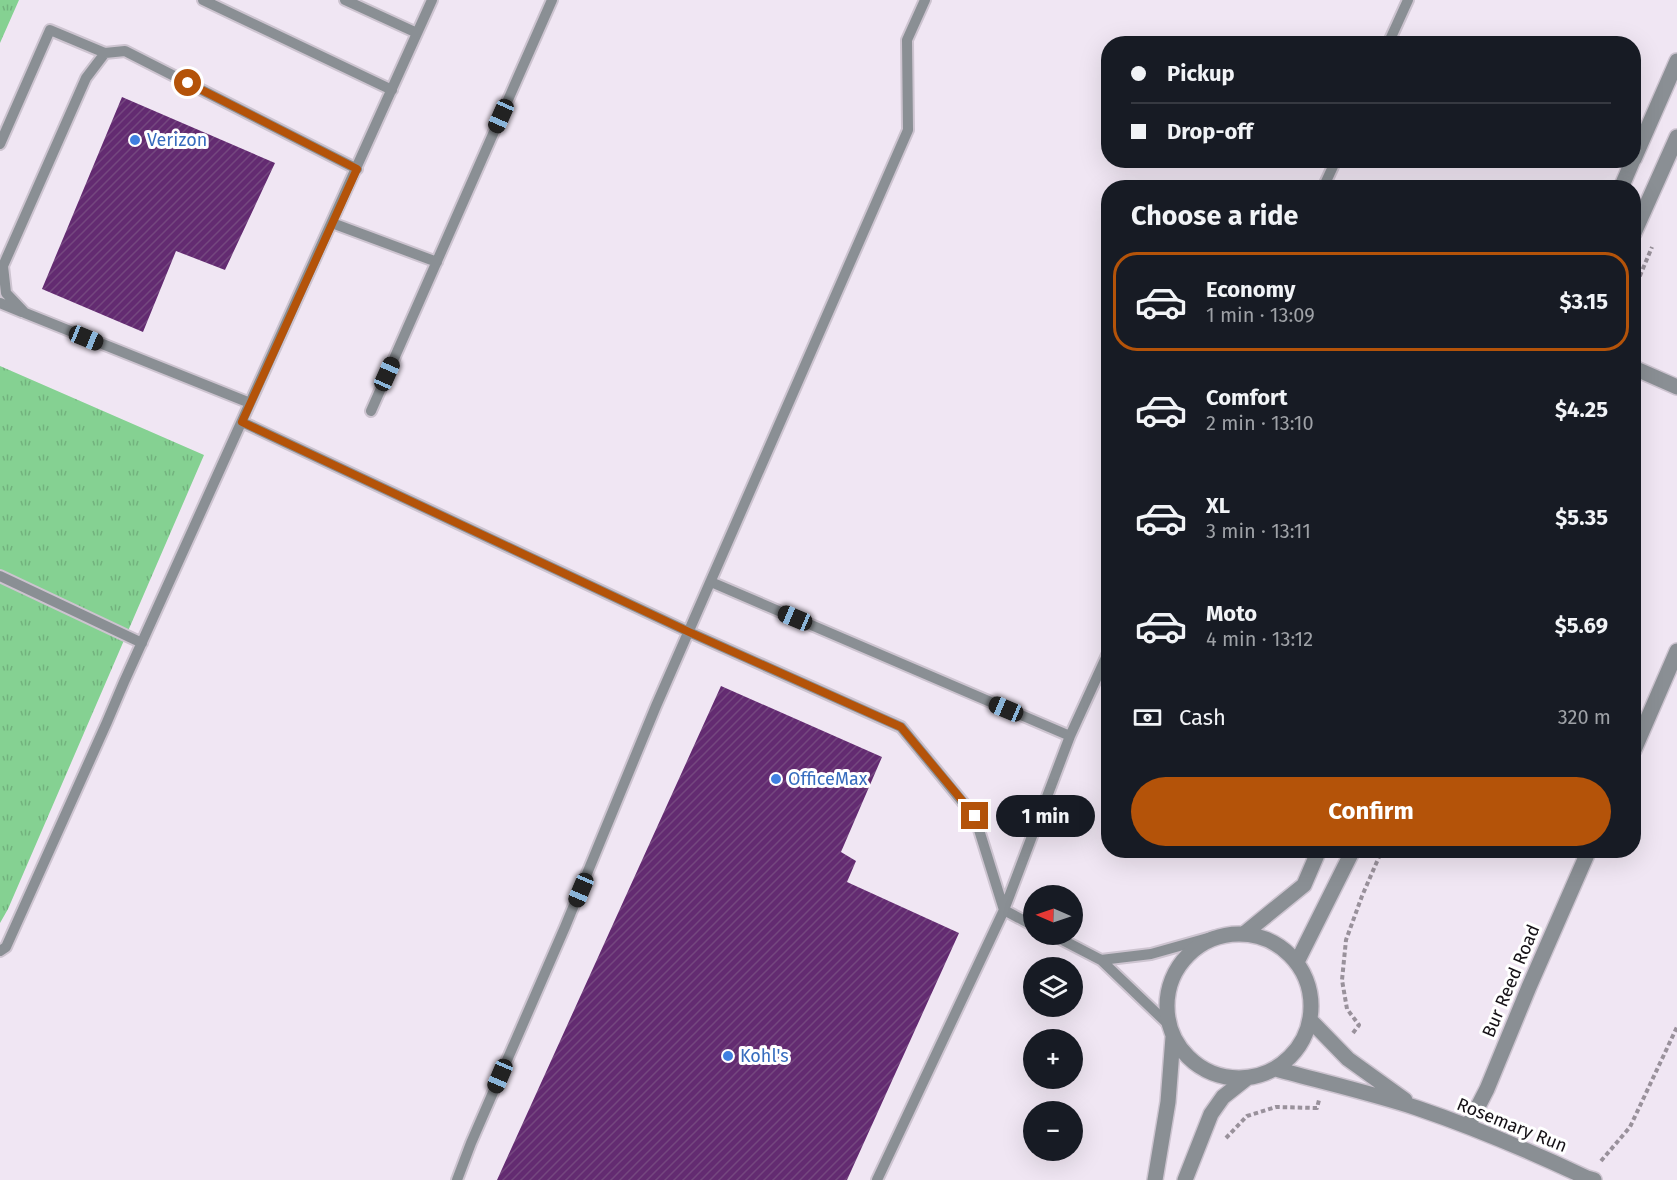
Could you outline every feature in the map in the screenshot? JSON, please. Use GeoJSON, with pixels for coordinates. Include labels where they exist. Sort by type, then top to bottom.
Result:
{"type":"FeatureCollection","features":[{"type":"Feature","properties":{"kind":"street"},"geometry":{"type":"LineString","coordinates":[[1641,142],[1677,61]]}},
{"type":"Feature","properties":{"kind":"street"},"geometry":{"type":"LineString","coordinates":[[1641,217],[1677,137]]}},
{"type":"Feature","properties":{"kind":"street"},"geometry":{"type":"LineString","coordinates":[[1641,371],[1677,387]]}},
{"type":"Feature","properties":{"kind":"street"},"geometry":{"type":"LineString","coordinates":[[1641,734],[1677,651]]}},
{"type":"Feature","properties":{"kind":"street"},"geometry":{"type":"LineString","coordinates":[[1245,933],[1304,885],[1316,858]]}},
{"type":"Feature","properties":{"kind":"street"},"geometry":{"type":"LineString","coordinates":[[1297,962],[1349,858]]}},
{"type":"Feature","properties":{"kind":"street","name":"Bur Reed Road"},"geometry":{"type":"LineString","coordinates":[[1468,1126],[1487,1089],[1528,987],[1585,858]]}},
{"type":"Feature","properties":{"kind":"street"},"geometry":{"type":"LineString","coordinates":[[1155,1180],[1168,1102],[1171,1031],[1166,1007],[1172,977],[1189,952],[1215,936],[1245,933],[1274,942],[1297,962],[1310,990],[1310,1020],[1299,1048],[1276,1069],[1247,1078],[1217,1076],[1191,1061],[1171,1031]]}},
{"type":"Feature","properties":{"kind":"street","name":"Rosemary Run"},"geometry":{"type":"LineString","coordinates":[[1310,1020],[1348,1059],[1415,1107]]}},
{"type":"Feature","properties":{"kind":"street","name":"Rosemary Run"},"geometry":{"type":"LineString","coordinates":[[1276,1069],[1415,1107],[1527,1149],[1590,1179]]}},
{"type":"Feature","properties":{"kind":"street"},"geometry":{"type":"LineString","coordinates":[[1185,1180],[1211,1114],[1223,1097],[1247,1078]]}},
{"type":"Feature","properties":{"kind":"lane"},"geometry":{"type":"LineString","coordinates":[[203,0],[392,90]]}},
{"type":"Feature","properties":{"kind":"lane"},"geometry":{"type":"LineString","coordinates":[[345,0],[417,33]]}},
{"type":"Feature","properties":{"kind":"lane"},"geometry":{"type":"LineString","coordinates":[[0,951],[6,947],[432,0]]}},
{"type":"Feature","properties":{"kind":"lane"},"geometry":{"type":"LineString","coordinates":[[371,411],[552,0]]}},
{"type":"Feature","properties":{"kind":"lane"},"geometry":{"type":"LineString","coordinates":[[457,1180],[656,706],[908,130],[908,40],[925,0]]}},
{"type":"Feature","properties":{"kind":"lane"},"geometry":{"type":"LineString","coordinates":[[1392,36],[1408,0]]}},
{"type":"Feature","properties":{"kind":"lane"},"geometry":{"type":"LineString","coordinates":[[0,144],[50,30],[105,53],[124,51],[357,169]]}},
{"type":"Feature","properties":{"kind":"lane"},"geometry":{"type":"LineString","coordinates":[[25,313],[6,293],[3,266],[86,78],[105,53]]}},
{"type":"Feature","properties":{"kind":"lane"},"geometry":{"type":"LineString","coordinates":[[332,223],[437,262]]}},
{"type":"Feature","properties":{"kind":"lane"},"geometry":{"type":"LineString","coordinates":[[0,303],[250,403]]}},
{"type":"Feature","properties":{"kind":"lane"},"geometry":{"type":"LineString","coordinates":[[242,422],[689,632],[901,727],[975,816],[1004,910],[1023,920]]}},
{"type":"Feature","properties":{"kind":"lane"},"geometry":{"type":"LineString","coordinates":[[0,576],[141,643]]}},
{"type":"Feature","properties":{"kind":"lane"},"geometry":{"type":"LineString","coordinates":[[711,582],[1070,736]]}},
{"type":"Feature","properties":{"kind":"lane"},"geometry":{"type":"LineString","coordinates":[[877,1180],[1004,910],[1070,736],[1101,668]]}},
{"type":"Feature","properties":{"kind":"lane"},"geometry":{"type":"LineString","coordinates":[[1101,960],[1151,954],[1215,936]]}},
{"type":"Feature","properties":{"kind":"lane"},"geometry":{"type":"LineString","coordinates":[[1072,945],[1101,960],[1171,1031]]}},
{"type":"Feature","properties":{"kind":"path"},"geometry":{"type":"LineString","coordinates":[[1590,1179],[1630,1127],[1677,1027]]}},
{"type":"Feature","properties":{"kind":"green space"},"geometry":{"type":"Polygon","coordinates":[[[0,0],[19,0],[0,43],[0,0]]]}},
{"type":"Feature","properties":{"kind":"green space"},"geometry":{"type":"Polygon","coordinates":[[[0,366],[204,455],[0,923],[0,366]]]}},
{"type":"Feature","properties":{"kind":"building"},"geometry":{"type":"Polygon","coordinates":[[[122,97],[275,163],[225,270],[176,251],[143,332],[42,289],[122,97]]]}},
{"type":"Feature","properties":{"kind":"building","name":"Kohl's"},"geometry":{"type":"Polygon","coordinates":[[[721,686],[882,757],[841,852],[856,861],[847,882],[959,933],[847,1180],[497,1180],[721,686]]]}},
{"type":"Feature","properties":{"kind":"place","name":"Verizon"},"geometry":{"type":"Point","coordinates":[135,140]}},
{"type":"Feature","properties":{"kind":"place","name":"OfficeMax"},"geometry":{"type":"Point","coordinates":[776,779]}},
{"type":"Feature","properties":{"kind":"place","name":"Kohl's"},"geometry":{"type":"Point","coordinates":[728,1056]}},
{"type":"Feature","properties":{"kind":"route"},"geometry":{"type":"LineString","coordinates":[[188,83],[357,169],[242,422],[689,632],[901,727],[975,816]]}}]}
